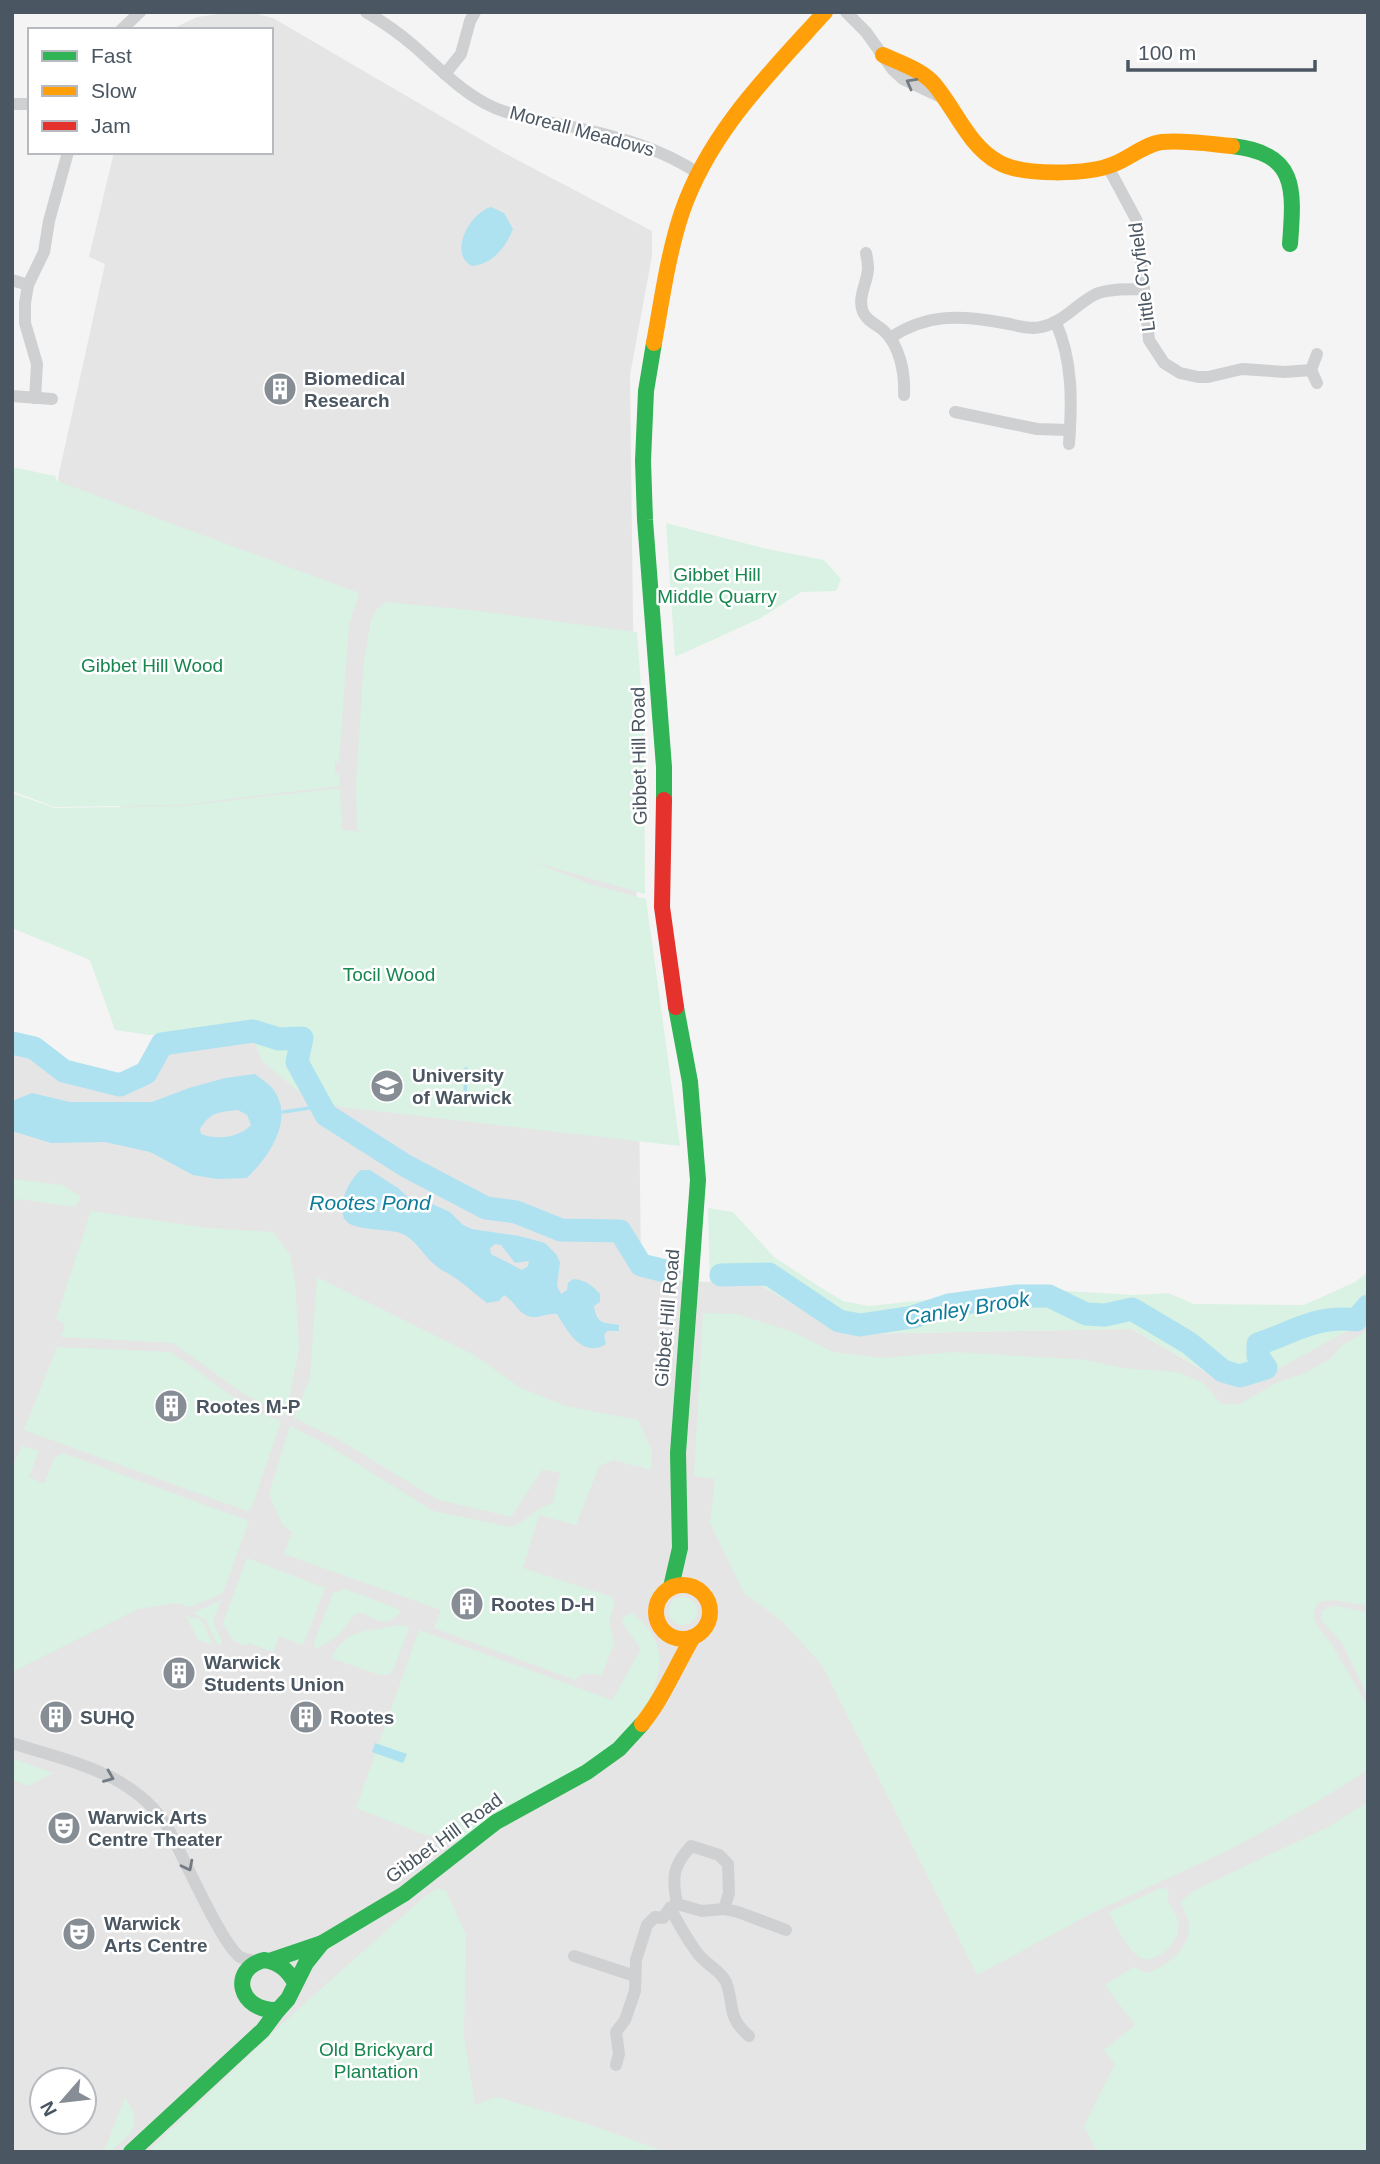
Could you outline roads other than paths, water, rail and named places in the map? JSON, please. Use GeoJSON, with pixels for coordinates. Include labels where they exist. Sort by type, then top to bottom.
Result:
{"type":"FeatureCollection","features":[{"type":"Feature","properties":{"kind":"street"},"geometry":{"type":"LineString","coordinates":[[123,28],[140,12]]}},
{"type":"Feature","properties":{"kind":"street","name":"Moreall Meadows"},"geometry":{"type":"LineString","coordinates":[[366,12],[412,44],[469,93],[494,107],[524,117],[644,145],[698,173]]}},
{"type":"Feature","properties":{"kind":"street"},"geometry":{"type":"LineString","coordinates":[[445,74],[461,54],[475,12]]}},
{"type":"Feature","properties":{"kind":"street","name":"Gibbet Hill Road"},"geometry":{"type":"LineString","coordinates":[[671,1587],[680,1548],[678,1453],[698,1180],[690,1082],[668,961],[662,907],[663,756],[645,520],[643,461],[646,391],[659,310],[682,212],[698,173],[720,134],[744,102],[825,12]]}},
{"type":"Feature","properties":{"kind":"street"},"geometry":{"type":"LineString","coordinates":[[846,12],[866,32],[883,55],[924,75],[947,101],[974,141],[988,156],[1002,165],[1028,173],[1108,167],[1150,145],[1164,142],[1251,148],[1269,153],[1283,166],[1291,183],[1290,244]]}},
{"type":"Feature","properties":{"kind":"street"},"geometry":{"type":"LineString","coordinates":[[35,398],[37,364],[24,313],[28,285],[44,252],[49,221],[67,154]]}},
{"type":"Feature","properties":{"kind":"street","name":"Little Cryfield"},"geometry":{"type":"LineString","coordinates":[[1108,167],[1138,221],[1149,340],[1164,363],[1180,373],[1208,377],[1242,369],[1284,372],[1311,370]]}},
{"type":"Feature","properties":{"kind":"street"},"geometry":{"type":"LineString","coordinates":[[866,253],[868,270],[861,308],[868,320],[890,338],[895,347],[904,376],[904,396]]}},
{"type":"Feature","properties":{"kind":"street"},"geometry":{"type":"LineString","coordinates":[[12,280],[28,285]]}},
{"type":"Feature","properties":{"kind":"street"},"geometry":{"type":"LineString","coordinates":[[890,338],[911,324],[954,317],[973,317],[1031,328],[1056,323],[1095,295],[1107,291],[1144,289]]}},
{"type":"Feature","properties":{"kind":"street"},"geometry":{"type":"LineString","coordinates":[[1056,323],[1069,367],[1069,444]]}},
{"type":"Feature","properties":{"kind":"street"},"geometry":{"type":"LineString","coordinates":[[1317,354],[1311,370],[1317,383]]}},
{"type":"Feature","properties":{"kind":"street"},"geometry":{"type":"LineString","coordinates":[[12,396],[52,399]]}},
{"type":"Feature","properties":{"kind":"street"},"geometry":{"type":"LineString","coordinates":[[955,412],[1037,429],[1070,430]]}},
{"type":"Feature","properties":{"kind":"street","name":"Gibbet Hill Road"},"geometry":{"type":"LineString","coordinates":[[680,1548],[696,1588]]}},
{"type":"Feature","properties":{"kind":"street"},"geometry":{"type":"LineString","coordinates":[[665,1631],[678,1638],[694,1637],[706,1627],[710,1607],[703,1593],[688,1585],[671,1587],[661,1596],[657,1618],[665,1631],[671,1673]]}},
{"type":"Feature","properties":{"kind":"street","name":"Gibbet Hill Road"},"geometry":{"type":"LineString","coordinates":[[268,1961],[322,1943],[404,1894],[496,1822],[587,1772],[620,1749],[644,1722],[694,1637]]}},
{"type":"Feature","properties":{"kind":"street"},"geometry":{"type":"LineString","coordinates":[[12,1743],[118,1780],[140,1794],[159,1813],[167,1826],[233,1951],[246,1959],[268,1961],[287,1969],[295,1983],[289,1999],[263,2030],[131,2152]]}},
{"type":"Feature","properties":{"kind":"street"},"geometry":{"type":"LineString","coordinates":[[724,1909],[729,1893],[728,1864],[719,1854],[691,1846],[676,1867],[673,1906],[702,1958],[725,1980],[732,2014],[749,2036]]}},
{"type":"Feature","properties":{"kind":"street"},"geometry":{"type":"LineString","coordinates":[[673,1906],[702,1910],[724,1909],[786,1930]]}},
{"type":"Feature","properties":{"kind":"street"},"geometry":{"type":"LineString","coordinates":[[615,2065],[619,2054],[616,2032],[625,2020],[635,1991],[636,1960],[647,1925],[655,1917],[663,1918],[673,1906]]}},
{"type":"Feature","properties":{"kind":"street","name":"Gibbet Hill Road"},"geometry":{"type":"LineString","coordinates":[[295,1983],[310,1955],[322,1943]]}},
{"type":"Feature","properties":{"kind":"street"},"geometry":{"type":"LineString","coordinates":[[574,1956],[635,1976]]}},
{"type":"Feature","properties":{"kind":"street"},"geometry":{"type":"LineString","coordinates":[[243,2049],[251,2023],[251,2004],[245,1993],[245,1974],[255,1964],[268,1961]]}},
{"type":"Feature","properties":{"kind":"street"},"geometry":{"type":"LineString","coordinates":[[251,2004],[263,2011],[278,2010]]}},
{"type":"Feature","properties":{"kind":"water"},"geometry":{"type":"Polygon","coordinates":[[[491,207],[504,213],[513,229],[498,254],[480,265],[472,266],[465,260],[462,243],[476,216],[491,207]]]}},
{"type":"Feature","properties":{"kind":"water"},"geometry":{"type":"Polygon","coordinates":[[[255,1074],[273,1089],[279,1100],[281,1124],[277,1136],[264,1159],[247,1178],[217,1179],[193,1175],[150,1152],[105,1142],[51,1143],[12,1131],[12,1101],[32,1093],[70,1102],[152,1102],[225,1078],[255,1074]],[[238,1110],[216,1114],[204,1123],[200,1129],[201,1134],[221,1137],[240,1133],[251,1125],[247,1115],[238,1110]]]}},
{"type":"Feature","properties":{"kind":"water","name":"Rootes Pond"},"geometry":{"type":"Polygon","coordinates":[[[361,1170],[370,1170],[398,1188],[412,1201],[430,1203],[450,1212],[463,1225],[472,1229],[545,1243],[560,1262],[557,1286],[561,1294],[567,1290],[568,1283],[573,1279],[588,1284],[600,1294],[600,1302],[594,1306],[597,1317],[602,1322],[619,1325],[619,1331],[607,1331],[604,1335],[606,1344],[598,1348],[583,1346],[571,1335],[557,1314],[527,1316],[504,1295],[499,1301],[487,1303],[437,1267],[405,1235],[348,1223],[342,1212],[343,1199],[361,1170]],[[495,1244],[490,1248],[491,1254],[522,1270],[528,1266],[529,1261],[515,1263],[501,1245],[495,1244]]]}},
{"type":"Feature","properties":{"kind":"water"},"geometry":{"type":"Polygon","coordinates":[[[375,1743],[407,1754],[403,1763],[372,1752],[375,1743]]]}},
{"type":"Feature","properties":{"kind":"waterway","name":"Canley Brook"},"geometry":{"type":"LineString","coordinates":[[12,1043],[34,1048],[64,1071],[120,1085],[146,1073],[162,1044],[253,1031],[279,1039],[302,1038],[297,1062],[326,1115],[406,1166],[486,1208],[516,1212],[561,1230],[620,1231],[641,1265],[669,1272]]}},
{"type":"Feature","properties":{"kind":"waterway"},"geometry":{"type":"LineString","coordinates":[[465,1096],[466,1069]]}},
{"type":"Feature","properties":{"kind":"waterway"},"geometry":{"type":"LineString","coordinates":[[283,1112],[322,1106]]}},
{"type":"Feature","properties":{"kind":"waterway","name":"Canley Brook"},"geometry":{"type":"LineString","coordinates":[[721,1275],[769,1274],[839,1321],[860,1325],[913,1317],[949,1305],[1017,1296],[1049,1296],[1086,1314],[1105,1315],[1132,1309],[1189,1343],[1223,1371],[1240,1376],[1266,1368],[1258,1356],[1258,1344],[1317,1322],[1356,1320],[1368,1306]]}},
{"type":"Feature","properties":{"kind":"place","name":"Biomedical Research"},"geometry":{"type":"Point","coordinates":[280,389]}},
{"type":"Feature","properties":{"kind":"place","name":"University of Warwick"},"geometry":{"type":"Point","coordinates":[387,1086]}},
{"type":"Feature","properties":{"kind":"place","name":"Rootes M-P"},"geometry":{"type":"Point","coordinates":[171,1406]}},
{"type":"Feature","properties":{"kind":"place","name":"Rootes D-H"},"geometry":{"type":"Point","coordinates":[467,1604]}},
{"type":"Feature","properties":{"kind":"place","name":"Warwick Students Union"},"geometry":{"type":"Point","coordinates":[179,1673]}},
{"type":"Feature","properties":{"kind":"place","name":"SUHQ"},"geometry":{"type":"Point","coordinates":[56,1717]}},
{"type":"Feature","properties":{"kind":"place","name":"Rootes"},"geometry":{"type":"Point","coordinates":[306,1717]}},
{"type":"Feature","properties":{"kind":"place","name":"Warwick Arts Centre Theater"},"geometry":{"type":"Point","coordinates":[64,1828]}},
{"type":"Feature","properties":{"kind":"place","name":"Warwick Arts Centre"},"geometry":{"type":"Point","coordinates":[79,1934]}},
{"type":"Feature","properties":{"kind":"park label","name":"Gibbet Hill Middle Quarry"},"geometry":{"type":"Point","coordinates":[717,585]}},
{"type":"Feature","properties":{"kind":"park label","name":"Gibbet Hill Wood"},"geometry":{"type":"Point","coordinates":[152,665]}},
{"type":"Feature","properties":{"kind":"park label","name":"Tocil Wood"},"geometry":{"type":"Point","coordinates":[389,974]}},
{"type":"Feature","properties":{"kind":"park label","name":"Old Brickyard Plantation"},"geometry":{"type":"Point","coordinates":[376,2060]}}]}
